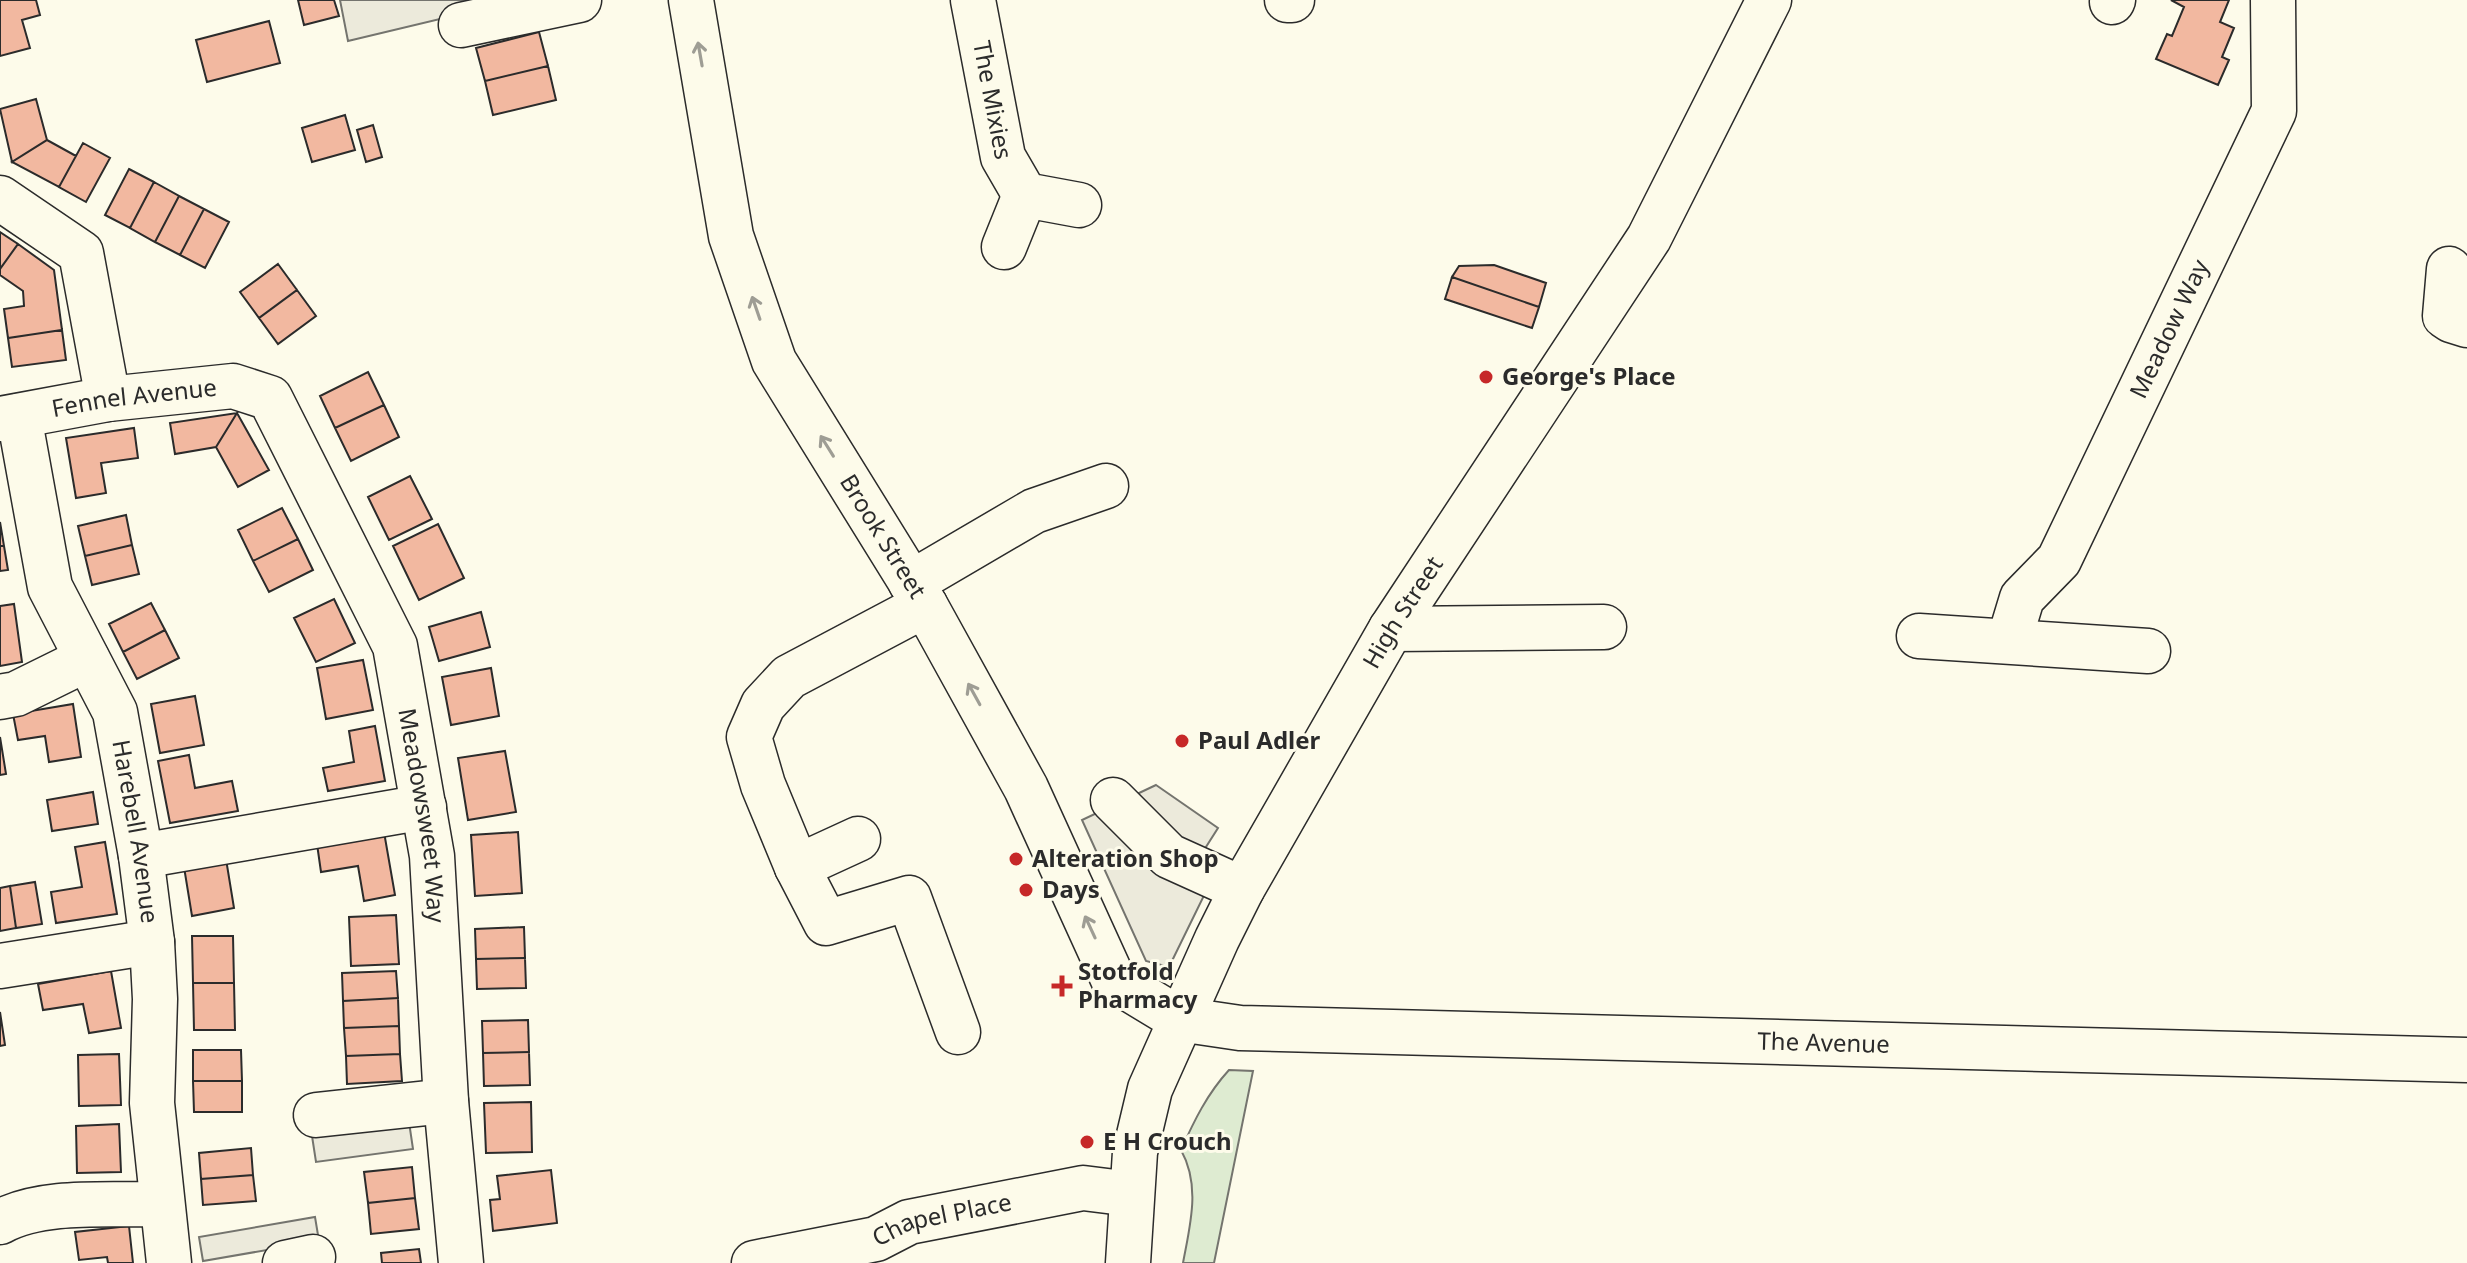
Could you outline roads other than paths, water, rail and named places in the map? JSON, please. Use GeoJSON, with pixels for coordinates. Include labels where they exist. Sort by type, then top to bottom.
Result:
{"type":"FeatureCollection","features":[{"type":"Feature","properties":{"kind":"street"},"geometry":{"type":"LineString","coordinates":[[461,25],[579,0]]}},
{"type":"Feature","properties":{"kind":"street","name":"Brook Street"},"geometry":{"type":"LineString","coordinates":[[691,0],[731,236],[774,361],[918,594],[1026,788],[1113,979],[1179,1019]]}},
{"type":"Feature","properties":{"kind":"street","name":"The Mixies"},"geometry":{"type":"LineString","coordinates":[[973,0],[1003,157],[1025,195]]}},
{"type":"Feature","properties":{"kind":"street","name":"High Street"},"geometry":{"type":"LineString","coordinates":[[1128,1263],[1135,1152],[1150,1089],[1179,1019],[1242,889],[1391,629],[1649,238],[1769,0]]}},
{"type":"Feature","properties":{"kind":"street","name":"Meadow Way"},"geometry":{"type":"LineString","coordinates":[[2009,641],[2022,598],[2059,560],[2274,111],[2273,0]]}},
{"type":"Feature","properties":{"kind":"street"},"geometry":{"type":"LineString","coordinates":[[1004,247],[1025,195],[1079,205]]}},
{"type":"Feature","properties":{"kind":"street"},"geometry":{"type":"LineString","coordinates":[[0,198],[81,253],[108,399]]}},
{"type":"Feature","properties":{"kind":"street"},"geometry":{"type":"LineString","coordinates":[[2449,269],[2445,316],[2466,325]]}},
{"type":"Feature","properties":{"kind":"street","name":"Fennel Avenue"},"geometry":{"type":"LineString","coordinates":[[10,418],[108,399],[233,386],[270,398]]}},
{"type":"Feature","properties":{"kind":"street","name":"Meadowsweet Way"},"geometry":{"type":"LineString","coordinates":[[270,398],[395,646],[432,856],[446,1101],[461,1263]]}},
{"type":"Feature","properties":{"kind":"street","name":"Harebell Avenue"},"geometry":{"type":"LineString","coordinates":[[10,418],[50,587],[115,712],[141,856],[152,942],[155,999],[152,1103],[169,1263]]}},
{"type":"Feature","properties":{"kind":"street"},"geometry":{"type":"LineString","coordinates":[[958,1032],[909,898],[826,923],[797,867],[763,785],[749,737],[763,705],[789,677],[918,594],[1034,511],[1106,486]]}},
{"type":"Feature","properties":{"kind":"street"},"geometry":{"type":"LineString","coordinates":[[1391,629],[1604,627]]}},
{"type":"Feature","properties":{"kind":"street"},"geometry":{"type":"LineString","coordinates":[[1919,636],[2148,651]]}},
{"type":"Feature","properties":{"kind":"street"},"geometry":{"type":"LineString","coordinates":[[0,697],[16,694],[87,659]]}},
{"type":"Feature","properties":{"kind":"street"},"geometry":{"type":"LineString","coordinates":[[1113,800],[1169,856],[1242,889]]}},
{"type":"Feature","properties":{"kind":"street"},"geometry":{"type":"LineString","coordinates":[[141,856],[424,807]]}},
{"type":"Feature","properties":{"kind":"street"},"geometry":{"type":"LineString","coordinates":[[797,867],[858,839]]}},
{"type":"Feature","properties":{"kind":"street"},"geometry":{"type":"LineString","coordinates":[[0,966],[152,942]]}},
{"type":"Feature","properties":{"kind":"street","name":"The Avenue"},"geometry":{"type":"LineString","coordinates":[[1179,1019],[1240,1028],[2467,1060]]}},
{"type":"Feature","properties":{"kind":"street"},"geometry":{"type":"LineString","coordinates":[[316,1115],[446,1101]]}},
{"type":"Feature","properties":{"kind":"street","name":"Chapel Place"},"geometry":{"type":"LineString","coordinates":[[754,1263],[876,1239],[909,1222],[1083,1188],[1131,1194]]}},
{"type":"Feature","properties":{"kind":"street"},"geometry":{"type":"LineString","coordinates":[[0,1222],[16,1213],[53,1207],[161,1204]]}},
{"type":"Feature","properties":{"kind":"place","name":"George's Place"},"geometry":{"type":"Point","coordinates":[1486,377]}},
{"type":"Feature","properties":{"kind":"place","name":"Paul Adler"},"geometry":{"type":"Point","coordinates":[1182,741]}},
{"type":"Feature","properties":{"kind":"place","name":"Alteration Shop"},"geometry":{"type":"Point","coordinates":[1016,859]}},
{"type":"Feature","properties":{"kind":"place","name":"Days"},"geometry":{"type":"Point","coordinates":[1026,890]}},
{"type":"Feature","properties":{"kind":"place","name":"Stotfold Pharmacy"},"geometry":{"type":"Point","coordinates":[1062,986]}},
{"type":"Feature","properties":{"kind":"place","name":"E H Crouch"},"geometry":{"type":"Point","coordinates":[1087,1142]}}]}
